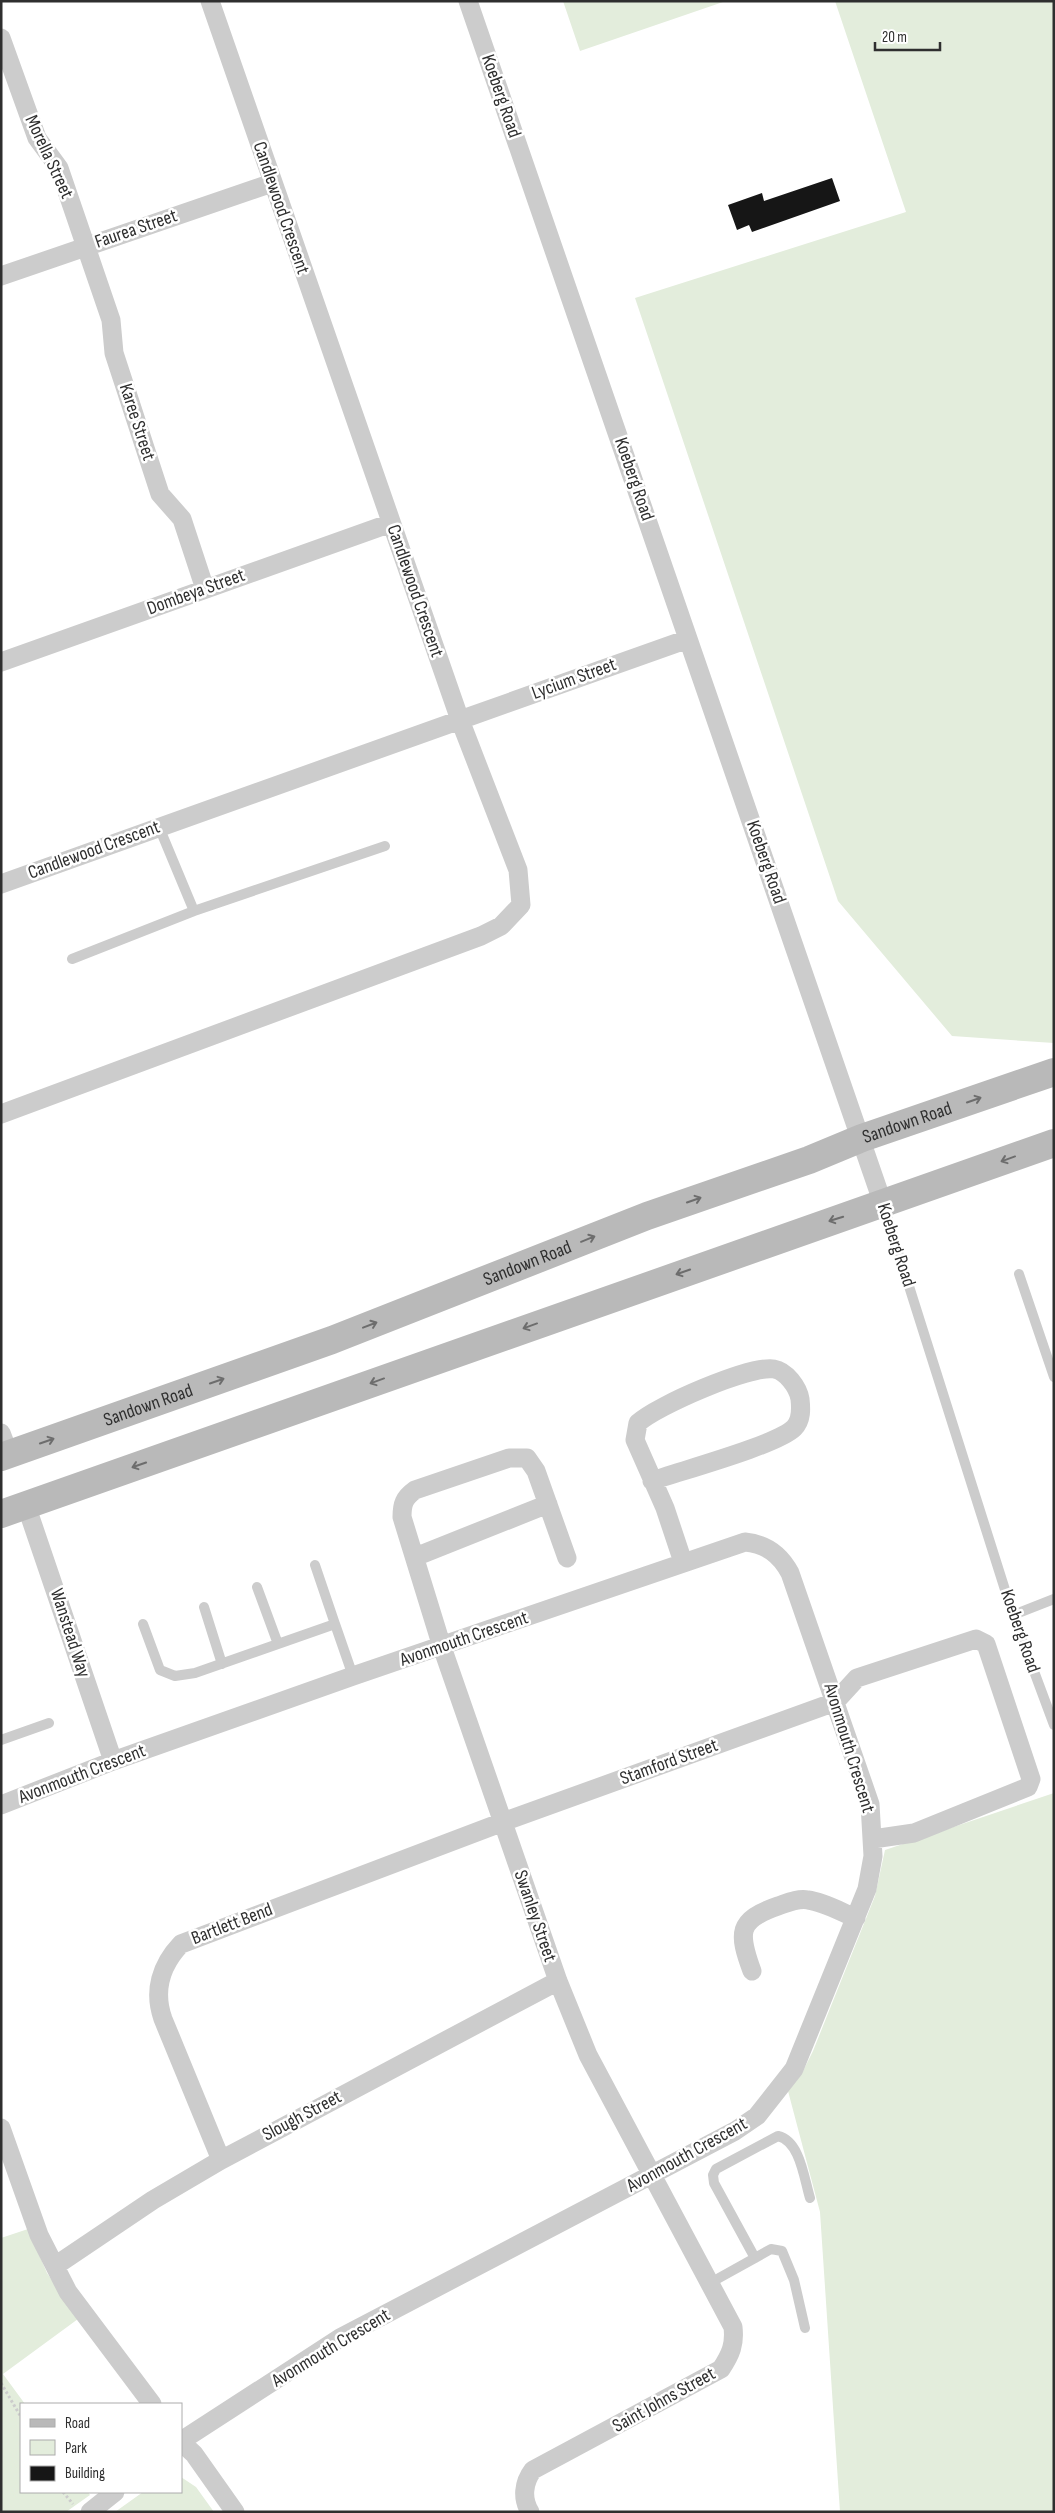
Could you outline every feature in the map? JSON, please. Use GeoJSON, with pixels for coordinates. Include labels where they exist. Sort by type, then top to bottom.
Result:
{"type":"FeatureCollection","features":[{"type":"Feature","properties":{"kind":"main road","name":"Sandown Road"},"geometry":{"type":"LineString","coordinates":[[4,1448],[332,1340],[648,1216],[809,1160],[862,1138],[1054,1072]]}},
{"type":"Feature","properties":{"kind":"main road"},"geometry":{"type":"LineString","coordinates":[[14,1509],[1054,1143]]}},
{"type":"Feature","properties":{"kind":"street","name":"Candlewood Crescent"},"geometry":{"type":"LineString","coordinates":[[1,884],[460,720],[210,1]]}},
{"type":"Feature","properties":{"kind":"street","name":"Koeberg Road"},"geometry":{"type":"LineString","coordinates":[[468,1],[862,1138],[883,1204]]}},
{"type":"Feature","properties":{"kind":"street","name":"Morella Street"},"geometry":{"type":"LineString","coordinates":[[1,38],[37,138],[59,168],[86,247]]}},
{"type":"Feature","properties":{"kind":"street","name":"Faurea Street"},"geometry":{"type":"LineString","coordinates":[[1,276],[272,183]]}},
{"type":"Feature","properties":{"kind":"street","name":"Karee Street"},"geometry":{"type":"LineString","coordinates":[[86,247],[111,320],[114,352],[160,494],[182,519],[205,589]]}},
{"type":"Feature","properties":{"kind":"street","name":"Dombeya Street"},"geometry":{"type":"LineString","coordinates":[[1,662],[391,523]]}},
{"type":"Feature","properties":{"kind":"street","name":"Lycium Street"},"geometry":{"type":"LineString","coordinates":[[460,720],[688,639]]}},
{"type":"Feature","properties":{"kind":"street"},"geometry":{"type":"LineString","coordinates":[[1,1114],[481,936],[501,926],[521,905],[518,870],[460,720]]}},
{"type":"Feature","properties":{"kind":"street"},"geometry":{"type":"LineString","coordinates":[[652,1481],[779,1437],[795,1427],[801,1416],[799,1393],[787,1376],[776,1369],[762,1368],[693,1393],[644,1418],[638,1423],[635,1440],[652,1481],[665,1508],[684,1562]]}},
{"type":"Feature","properties":{"kind":"street","name":"Swanley Street"},"geometry":{"type":"LineString","coordinates":[[548,1504],[532,1464],[527,1458],[518,1456],[415,1490],[406,1497],[402,1506],[402,1517],[442,1647],[558,1981],[588,2055],[652,2174]]}},
{"type":"Feature","properties":{"kind":"street"},"geometry":{"type":"LineString","coordinates":[[415,1557],[548,1504],[568,1558]]}},
{"type":"Feature","properties":{"kind":"street","name":"Wanstead Way"},"geometry":{"type":"LineString","coordinates":[[14,1509],[113,1761]]}},
{"type":"Feature","properties":{"kind":"street","name":"Avonmouth Crescent"},"geometry":{"type":"LineString","coordinates":[[1,1805],[113,1761],[353,1676],[745,1542],[767,1547],[780,1557],[790,1572],[870,1804],[873,1839],[867,1888],[794,2069],[757,2116],[735,2131],[340,2338],[182,2441]]}},
{"type":"Feature","properties":{"kind":"street"},"geometry":{"type":"LineString","coordinates":[[835,1702],[857,1678],[976,1639],[986,1644],[1031,1779],[1028,1787],[914,1833],[873,1839]]}},
{"type":"Feature","properties":{"kind":"street","name":"Stamford Street"},"geometry":{"type":"LineString","coordinates":[[503,1822],[835,1702]]}},
{"type":"Feature","properties":{"kind":"street","name":"Bartlett Bend"},"geometry":{"type":"LineString","coordinates":[[221,2160],[160,2012],[158,1993],[162,1971],[173,1952],[190,1939],[503,1822]]}},
{"type":"Feature","properties":{"kind":"street"},"geometry":{"type":"LineString","coordinates":[[752,1971],[742,1939],[747,1923],[757,1913],[797,1900],[807,1899],[856,1918]]}},
{"type":"Feature","properties":{"kind":"street","name":"Slough Street"},"geometry":{"type":"LineString","coordinates":[[55,2266],[153,2200],[221,2160],[558,1981]]}},
{"type":"Feature","properties":{"kind":"street"},"geometry":{"type":"LineString","coordinates":[[1,2128],[39,2235],[68,2292],[151,2403]]}},
{"type":"Feature","properties":{"kind":"street","name":"Saint Johns Street"},"geometry":{"type":"LineString","coordinates":[[530,2512],[525,2497],[525,2490],[533,2470],[721,2369],[733,2349],[733,2327],[652,2174]]}},
{"type":"Feature","properties":{"kind":"street"},"geometry":{"type":"LineString","coordinates":[[182,2443],[194,2454],[235,2512]]}},
{"type":"Feature","properties":{"kind":"street"},"geometry":{"type":"LineString","coordinates":[[90,2512],[114,2493]]}},
{"type":"Feature","properties":{"kind":"lane"},"geometry":{"type":"LineString","coordinates":[[159,827],[194,911]]}},
{"type":"Feature","properties":{"kind":"lane"},"geometry":{"type":"LineString","coordinates":[[72,959],[194,911],[384,846]]}},
{"type":"Feature","properties":{"kind":"lane","name":"Koeberg Road"},"geometry":{"type":"LineString","coordinates":[[883,1204],[1013,1615],[1054,1725]]}},
{"type":"Feature","properties":{"kind":"lane"},"geometry":{"type":"LineString","coordinates":[[1019,1274],[1054,1377]]}},
{"type":"Feature","properties":{"kind":"lane"},"geometry":{"type":"LineString","coordinates":[[315,1565],[353,1676]]}},
{"type":"Feature","properties":{"kind":"lane"},"geometry":{"type":"LineString","coordinates":[[257,1587],[278,1644]]}},
{"type":"Feature","properties":{"kind":"lane"},"geometry":{"type":"LineString","coordinates":[[1013,1615],[1054,1599]]}},
{"type":"Feature","properties":{"kind":"lane"},"geometry":{"type":"LineString","coordinates":[[204,1607],[222,1664]]}},
{"type":"Feature","properties":{"kind":"lane"},"geometry":{"type":"LineString","coordinates":[[144,1624],[160,1670],[168,1675],[182,1676],[222,1664],[335,1624]]}},
{"type":"Feature","properties":{"kind":"lane"},"geometry":{"type":"LineString","coordinates":[[1,1740],[49,1723]]}},
{"type":"Feature","properties":{"kind":"lane"},"geometry":{"type":"LineString","coordinates":[[755,2258],[714,2183],[716,2169],[778,2136],[786,2138],[794,2147],[810,2198]]}},
{"type":"Feature","properties":{"kind":"lane"},"geometry":{"type":"LineString","coordinates":[[710,2283],[771,2249],[782,2251],[794,2280],[805,2328]]}},
{"type":"Feature","properties":{"kind":"path"},"geometry":{"type":"LineString","coordinates":[[1,2383],[20,2414]]}},
{"type":"Feature","properties":{"kind":"green space"},"geometry":{"type":"Polygon","coordinates":[[[563,1],[726,1],[580,51],[563,1]]]}},
{"type":"Feature","properties":{"kind":"green space"},"geometry":{"type":"Polygon","coordinates":[[[835,1],[1054,1],[1054,1043],[952,1036],[838,901],[635,298],[906,212],[835,1]]]}},
{"type":"Feature","properties":{"kind":"green space"},"geometry":{"type":"Polygon","coordinates":[[[1054,1793],[1054,2512],[840,2512],[820,2212],[788,2091],[803,2071],[813,2051],[875,1896],[885,1850],[1054,1793]]]}},
{"type":"Feature","properties":{"kind":"green space"},"geometry":{"type":"Polygon","coordinates":[[[28,2229],[47,2273],[78,2319],[3,2374],[24,2403],[20,2403],[20,2493],[89,2493],[90,2495],[66,2512],[1,2512],[1,2238],[28,2229]]]}},
{"type":"Feature","properties":{"kind":"green space"},"geometry":{"type":"Polygon","coordinates":[[[182,2478],[196,2487],[214,2512],[115,2512],[142,2493],[182,2493],[182,2478]]]}},
{"type":"Feature","properties":{"kind":"building"},"geometry":{"type":"Polygon","coordinates":[[[832,178],[840,201],[752,232],[749,225],[737,230],[728,205],[762,193],[764,201],[832,178]]]}}]}
